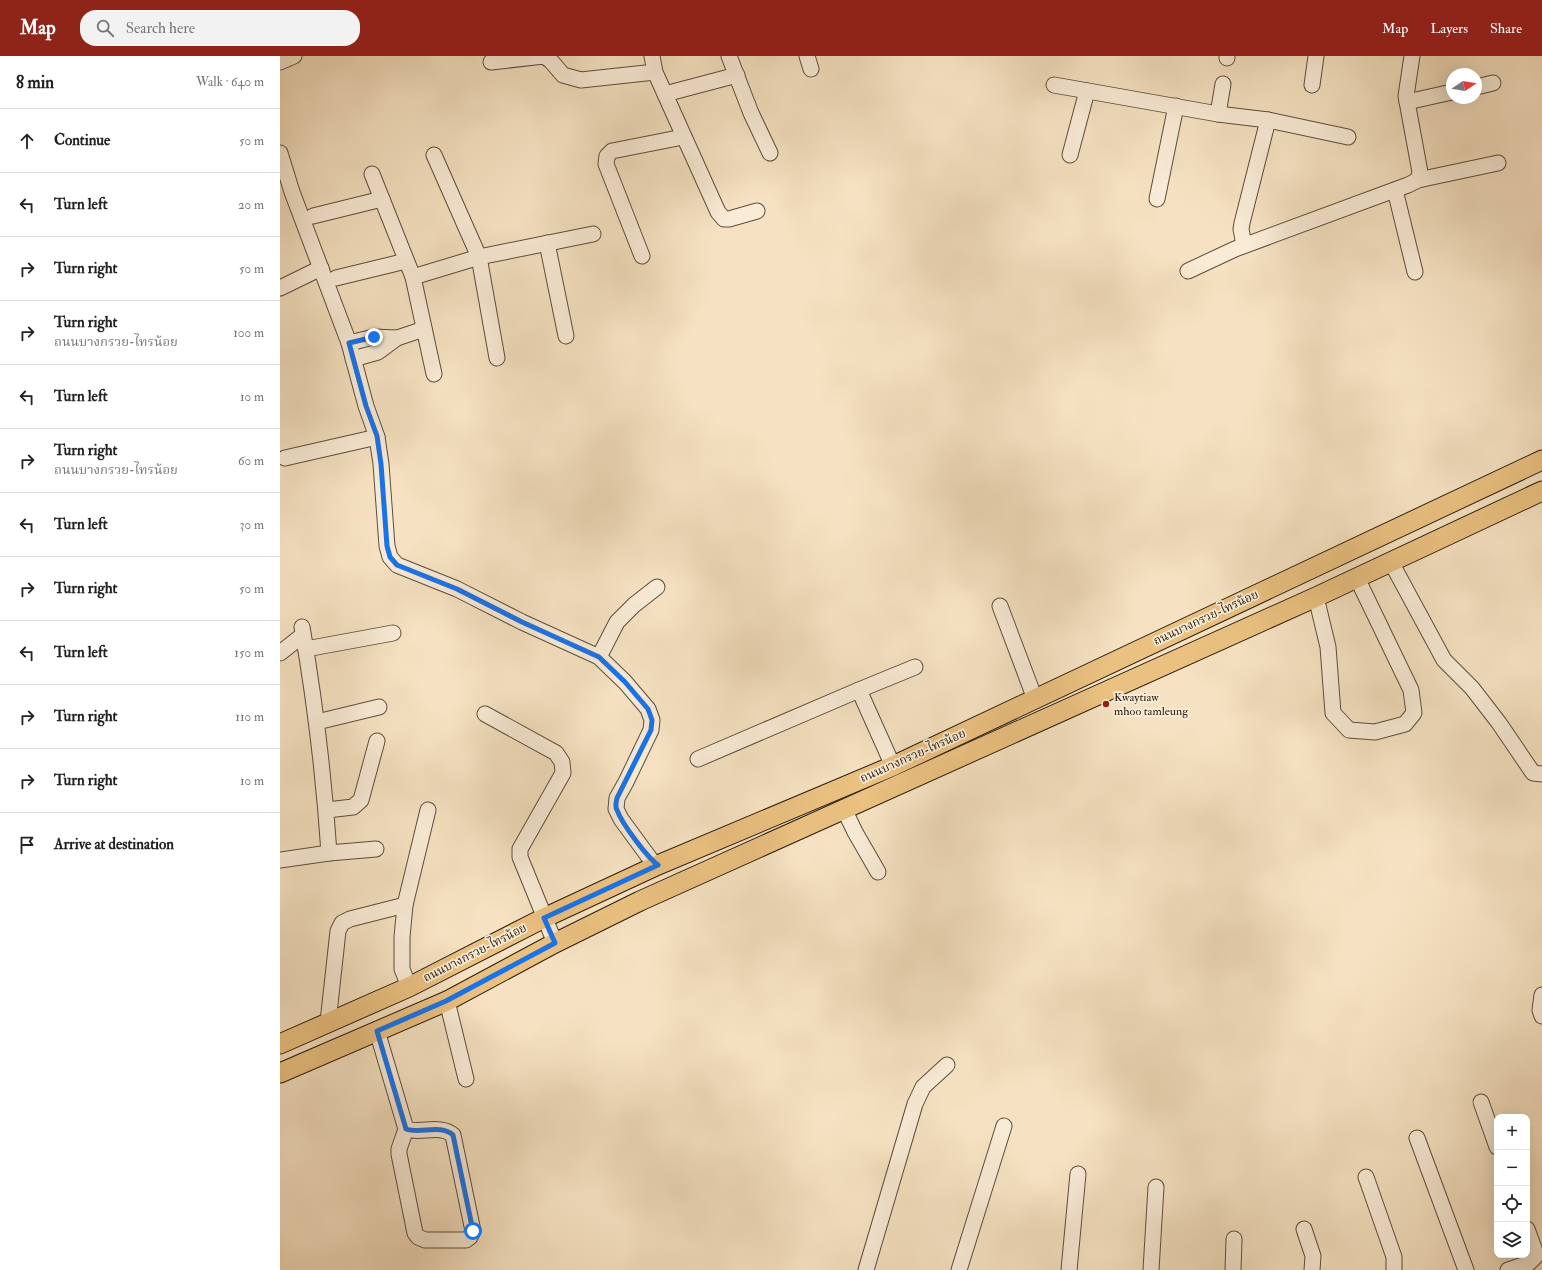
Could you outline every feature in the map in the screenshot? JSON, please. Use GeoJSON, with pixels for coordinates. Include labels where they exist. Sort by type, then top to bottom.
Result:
{"type":"FeatureCollection","features":[{"type":"Feature","properties":{"kind":"main road","name":"ถนนบางกรวย-ไทรน้อย"},"geometry":{"type":"LineString","coordinates":[[280,1044],[409,987],[544,918],[658,865],[893,766],[1542,460]]}},
{"type":"Feature","properties":{"kind":"main road","name":"ถนนบางกรวย-ไทรน้อย"},"geometry":{"type":"LineString","coordinates":[[280,1073],[446,1001],[555,943],[640,901],[1316,597],[1542,491]]}},
{"type":"Feature","properties":{"kind":"street"},"geometry":{"type":"LineString","coordinates":[[280,62],[294,56]]}},
{"type":"Feature","properties":{"kind":"street"},"geometry":{"type":"LineString","coordinates":[[491,62],[544,56],[551,61],[563,75],[581,80],[655,72]]}},
{"type":"Feature","properties":{"kind":"street"},"geometry":{"type":"LineString","coordinates":[[652,56],[655,72],[718,212],[724,219],[730,219],[757,211]]}},
{"type":"Feature","properties":{"kind":"street"},"geometry":{"type":"LineString","coordinates":[[729,56],[751,113],[770,153]]}},
{"type":"Feature","properties":{"kind":"street"},"geometry":{"type":"LineString","coordinates":[[1312,85],[1316,56]]}},
{"type":"Feature","properties":{"kind":"street"},"geometry":{"type":"LineString","coordinates":[[1412,56],[1406,86],[1407,102],[1420,172],[1418,180]]}},
{"type":"Feature","properties":{"kind":"street"},"geometry":{"type":"LineString","coordinates":[[665,94],[737,75]]}},
{"type":"Feature","properties":{"kind":"street"},"geometry":{"type":"LineString","coordinates":[[1482,86],[1493,83]]}},
{"type":"Feature","properties":{"kind":"street"},"geometry":{"type":"LineString","coordinates":[[1218,114],[1222,84]]}},
{"type":"Feature","properties":{"kind":"street"},"geometry":{"type":"LineString","coordinates":[[1054,85],[1218,114],[1268,120],[1348,137]]}},
{"type":"Feature","properties":{"kind":"street"},"geometry":{"type":"LineString","coordinates":[[1070,155],[1087,91]]}},
{"type":"Feature","properties":{"kind":"street"},"geometry":{"type":"LineString","coordinates":[[1407,102],[1446,93]]}},
{"type":"Feature","properties":{"kind":"street"},"geometry":{"type":"LineString","coordinates":[[1157,199],[1176,106]]}},
{"type":"Feature","properties":{"kind":"street"},"geometry":{"type":"LineString","coordinates":[[1244,245],[1241,229],[1242,223],[1268,120]]}},
{"type":"Feature","properties":{"kind":"street"},"geometry":{"type":"LineString","coordinates":[[642,256],[606,164],[607,156],[612,151],[683,137]]}},
{"type":"Feature","properties":{"kind":"street"},"geometry":{"type":"LineString","coordinates":[[280,153],[292,192],[349,343],[366,406],[377,436],[381,464],[387,546],[390,557],[397,565],[457,589],[522,622],[599,657],[625,682],[648,709],[652,720],[651,730],[617,798],[616,808],[621,819],[651,860],[658,865]]}},
{"type":"Feature","properties":{"kind":"street"},"geometry":{"type":"LineString","coordinates":[[434,155],[479,257],[497,358]]}},
{"type":"Feature","properties":{"kind":"street"},"geometry":{"type":"LineString","coordinates":[[1188,271],[1244,245],[1395,190],[1418,180],[1498,163]]}},
{"type":"Feature","properties":{"kind":"street"},"geometry":{"type":"LineString","coordinates":[[372,174],[413,277],[434,374]]}},
{"type":"Feature","properties":{"kind":"street"},"geometry":{"type":"LineString","coordinates":[[1395,190],[1415,272]]}},
{"type":"Feature","properties":{"kind":"street"},"geometry":{"type":"LineString","coordinates":[[313,216],[382,199]]}},
{"type":"Feature","properties":{"kind":"street"},"geometry":{"type":"LineString","coordinates":[[413,277],[479,257],[593,234]]}},
{"type":"Feature","properties":{"kind":"street"},"geometry":{"type":"LineString","coordinates":[[547,243],[566,336]]}},
{"type":"Feature","properties":{"kind":"street"},"geometry":{"type":"LineString","coordinates":[[336,278],[406,261]]}},
{"type":"Feature","properties":{"kind":"street"},"geometry":{"type":"LineString","coordinates":[[280,288],[321,268]]}},
{"type":"Feature","properties":{"kind":"street"},"geometry":{"type":"LineString","coordinates":[[353,359],[378,352],[397,338],[424,329]]}},
{"type":"Feature","properties":{"kind":"street"},"geometry":{"type":"LineString","coordinates":[[349,343],[374,337],[397,338]]}},
{"type":"Feature","properties":{"kind":"street"},"geometry":{"type":"LineString","coordinates":[[285,458],[377,436]]}},
{"type":"Feature","properties":{"kind":"street"},"geometry":{"type":"LineString","coordinates":[[1391,562],[1444,660],[1472,688],[1499,723],[1533,773],[1542,774]]}},
{"type":"Feature","properties":{"kind":"street"},"geometry":{"type":"LineString","coordinates":[[1316,597],[1328,647],[1333,713],[1349,730],[1375,732],[1405,724],[1414,713],[1411,690],[1357,578]]}},
{"type":"Feature","properties":{"kind":"street"},"geometry":{"type":"LineString","coordinates":[[599,657],[618,622],[634,605],[657,587]]}},
{"type":"Feature","properties":{"kind":"street"},"geometry":{"type":"LineString","coordinates":[[1000,606],[1035,699]]}},
{"type":"Feature","properties":{"kind":"street"},"geometry":{"type":"LineString","coordinates":[[280,653],[304,637],[393,633]]}},
{"type":"Feature","properties":{"kind":"street"},"geometry":{"type":"LineString","coordinates":[[304,637],[317,722],[327,810],[330,853]]}},
{"type":"Feature","properties":{"kind":"street"},"geometry":{"type":"LineString","coordinates":[[698,759],[915,667]]}},
{"type":"Feature","properties":{"kind":"street"},"geometry":{"type":"LineString","coordinates":[[859,690],[893,766]]}},
{"type":"Feature","properties":{"kind":"street"},"geometry":{"type":"LineString","coordinates":[[317,722],[379,707]]}},
{"type":"Feature","properties":{"kind":"street"},"geometry":{"type":"LineString","coordinates":[[485,714],[556,753],[562,762],[563,773],[520,849],[520,856],[555,943]]}},
{"type":"Feature","properties":{"kind":"street"},"geometry":{"type":"LineString","coordinates":[[327,810],[353,807],[361,800],[378,741]]}},
{"type":"Feature","properties":{"kind":"street"},"geometry":{"type":"LineString","coordinates":[[844,809],[878,872]]}},
{"type":"Feature","properties":{"kind":"street"},"geometry":{"type":"LineString","coordinates":[[409,987],[402,969],[402,937],[405,905],[428,810]]}},
{"type":"Feature","properties":{"kind":"street"},"geometry":{"type":"LineString","coordinates":[[280,860],[330,853],[376,849]]}},
{"type":"Feature","properties":{"kind":"street"},"geometry":{"type":"LineString","coordinates":[[328,1022],[338,931],[342,923],[350,919],[405,905]]}},
{"type":"Feature","properties":{"kind":"street"},"geometry":{"type":"LineString","coordinates":[[1542,995],[1540,1010],[1542,1016]]}},
{"type":"Feature","properties":{"kind":"street"},"geometry":{"type":"LineString","coordinates":[[446,1001],[466,1079]]}},
{"type":"Feature","properties":{"kind":"street"},"geometry":{"type":"LineString","coordinates":[[377,1031],[406,1129],[399,1154],[414,1232],[418,1237],[425,1240],[466,1240],[473,1231],[453,1135],[448,1131],[442,1130],[406,1129]]}},
{"type":"Feature","properties":{"kind":"street"},"geometry":{"type":"LineString","coordinates":[[866,1270],[915,1104],[923,1087],[947,1065]]}},
{"type":"Feature","properties":{"kind":"street"},"geometry":{"type":"LineString","coordinates":[[1480,1102],[1494,1139]]}},
{"type":"Feature","properties":{"kind":"street"},"geometry":{"type":"LineString","coordinates":[[959,1270],[1004,1126]]}},
{"type":"Feature","properties":{"kind":"street"},"geometry":{"type":"LineString","coordinates":[[1417,1138],[1466,1270]]}},
{"type":"Feature","properties":{"kind":"street"},"geometry":{"type":"LineString","coordinates":[[1069,1270],[1078,1174]]}},
{"type":"Feature","properties":{"kind":"street"},"geometry":{"type":"LineString","coordinates":[[1366,1177],[1394,1257],[1394,1270]]}},
{"type":"Feature","properties":{"kind":"street"},"geometry":{"type":"LineString","coordinates":[[1151,1270],[1156,1187]]}},
{"type":"Feature","properties":{"kind":"street"},"geometry":{"type":"LineString","coordinates":[[1304,1229],[1313,1256],[1312,1270]]}},
{"type":"Feature","properties":{"kind":"street"},"geometry":{"type":"LineString","coordinates":[[1508,1270],[1529,1263],[1535,1257],[1535,1251],[1530,1237]]}},
{"type":"Feature","properties":{"kind":"street"},"geometry":{"type":"LineString","coordinates":[[1232,1270],[1234,1239]]}},
{"type":"Feature","properties":{"kind":"place","name":"Kwaytiaw mhoo tamleung"},"geometry":{"type":"Point","coordinates":[1106,704]}},
{"type":"Feature","properties":{"kind":"route"},"geometry":{"type":"LineString","coordinates":[[374,337],[349,343],[366,406],[377,436],[381,464],[387,546],[390,557],[397,565],[457,589],[522,622],[599,657],[625,682],[648,709],[652,720],[651,730],[617,798],[616,808],[621,819],[651,860],[658,865],[544,918],[555,943],[446,1001],[377,1031],[406,1129],[442,1130],[448,1131],[453,1135],[473,1231]]}}]}
